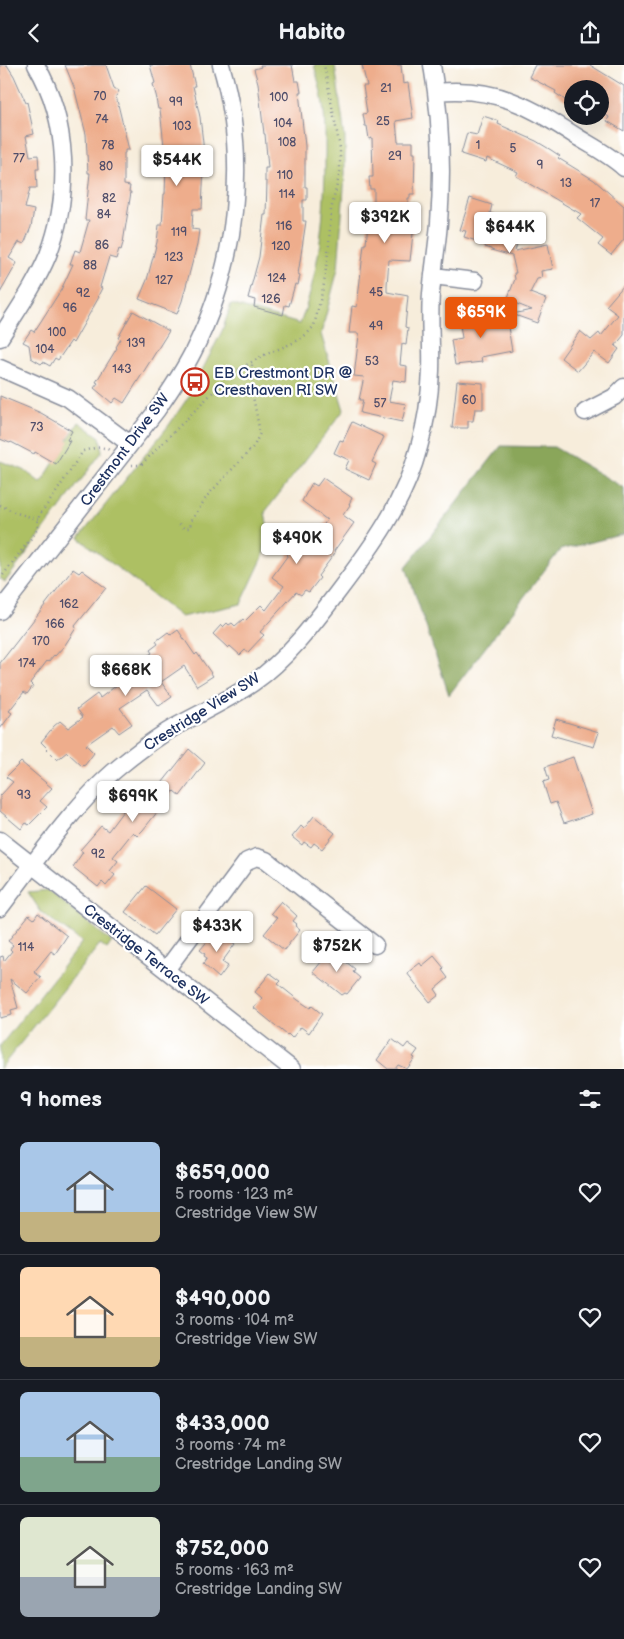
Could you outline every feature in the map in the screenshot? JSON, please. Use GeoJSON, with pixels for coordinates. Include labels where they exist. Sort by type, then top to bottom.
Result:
{"type":"FeatureCollection","features":[{"type":"Feature","properties":{"kind":"street"},"geometry":{"type":"LineString","coordinates":[[0,338],[36,280],[54,238],[60,208],[64,170],[57,118],[52,101],[36,65]]}},
{"type":"Feature","properties":{"kind":"street","name":"Crestmont Drive SW"},"geometry":{"type":"LineString","coordinates":[[0,611],[157,410],[193,353],[206,325],[224,271],[231,238],[234,205],[235,145],[230,106],[221,65]]}},
{"type":"Feature","properties":{"kind":"street","name":"Crestridge View SW"},"geometry":{"type":"LineString","coordinates":[[0,908],[73,815],[116,769],[172,729],[232,697],[278,662],[314,623],[382,532],[410,477],[420,446],[431,372],[430,320],[442,171],[437,92],[432,65]]}},
{"type":"Feature","properties":{"kind":"street"},"geometry":{"type":"LineString","coordinates":[[437,92],[453,90],[473,92],[504,97],[520,103],[540,113],[624,168]]}},
{"type":"Feature","properties":{"kind":"street"},"geometry":{"type":"LineString","coordinates":[[433,276],[475,281]]}},
{"type":"Feature","properties":{"kind":"street"},"geometry":{"type":"LineString","coordinates":[[0,368],[68,398],[130,444]]}},
{"type":"Feature","properties":{"kind":"street"},"geometry":{"type":"LineString","coordinates":[[585,413],[614,397],[624,387]]}},
{"type":"Feature","properties":{"kind":"street","name":"Crestridge Terrace SW"},"geometry":{"type":"LineString","coordinates":[[0,840],[292,1069]]}},
{"type":"Feature","properties":{"kind":"street"},"geometry":{"type":"LineString","coordinates":[[166,970],[243,867],[253,858],[266,860],[375,945]]}},
{"type":"Feature","properties":{"kind":"path"},"geometry":{"type":"LineString","coordinates":[[0,579],[38,529],[40,513],[54,497],[83,451],[97,448],[106,449],[133,466],[141,465],[222,383],[252,361],[295,342],[307,334],[314,325],[324,284],[331,210],[340,171],[340,147],[324,65]]}},
{"type":"Feature","properties":{"kind":"path"},"geometry":{"type":"LineString","coordinates":[[179,524],[184,529],[190,528],[191,521],[208,495],[254,446],[260,433],[252,391],[252,361]]}},
{"type":"Feature","properties":{"kind":"path"},"geometry":{"type":"LineString","coordinates":[[252,391],[278,394]]}},
{"type":"Feature","properties":{"kind":"path"},"geometry":{"type":"LineString","coordinates":[[0,505],[16,513],[38,519]]}},
{"type":"Feature","properties":{"kind":"green space"},"geometry":{"type":"Polygon","coordinates":[[[314,65],[335,65],[345,138],[345,174],[338,269],[321,334],[344,410],[265,512],[268,530],[263,557],[241,604],[181,617],[79,538],[169,425],[189,396],[222,331],[231,304],[300,324],[316,266],[323,207],[325,167],[324,115],[314,65]]]}},
{"type":"Feature","properties":{"kind":"green space"},"geometry":{"type":"Polygon","coordinates":[[[79,422],[100,437],[102,452],[5,582],[0,578],[0,461],[24,470],[41,483],[79,422]]]}},
{"type":"Feature","properties":{"kind":"green space"},"geometry":{"type":"Polygon","coordinates":[[[501,446],[554,447],[624,488],[624,534],[560,550],[449,695],[406,567],[501,446]]]}},
{"type":"Feature","properties":{"kind":"green space"},"geometry":{"type":"Polygon","coordinates":[[[48,890],[112,942],[107,949],[100,944],[0,1069],[0,1046],[82,942],[41,912],[28,892],[48,890]]]}},
{"type":"Feature","properties":{"kind":"building"},"geometry":{"type":"Polygon","coordinates":[[[0,65],[7,65],[27,102],[34,134],[26,136],[30,156],[38,155],[39,169],[36,169],[37,188],[30,188],[25,208],[34,210],[31,227],[24,244],[19,242],[9,258],[17,263],[0,293],[1,173],[0,65]]]}},
{"type":"Feature","properties":{"kind":"building"},"geometry":{"type":"Polygon","coordinates":[[[65,65],[106,65],[114,88],[119,91],[116,96],[129,150],[125,150],[124,153],[124,185],[130,186],[129,192],[131,192],[121,250],[119,249],[116,259],[109,257],[99,297],[73,343],[71,341],[58,360],[55,358],[50,366],[43,362],[41,364],[31,358],[29,345],[23,342],[31,330],[34,332],[61,290],[73,264],[70,264],[75,250],[80,252],[89,220],[85,220],[90,173],[88,173],[86,134],[74,87],[65,65]]]}},
{"type":"Feature","properties":{"kind":"building"},"geometry":{"type":"Polygon","coordinates":[[[150,65],[190,65],[203,143],[202,209],[193,209],[192,229],[199,230],[197,245],[177,314],[139,299],[147,280],[157,242],[159,225],[162,225],[165,194],[166,165],[164,165],[165,155],[160,109],[158,109],[153,84],[155,83],[150,65]]]}},
{"type":"Feature","properties":{"kind":"building"},"geometry":{"type":"Polygon","coordinates":[[[260,65],[292,65],[295,81],[299,81],[301,92],[299,92],[305,146],[305,187],[307,187],[307,200],[303,200],[303,221],[306,221],[298,285],[295,284],[289,306],[285,305],[283,315],[254,307],[255,300],[248,298],[259,257],[264,215],[266,215],[267,182],[265,182],[265,168],[268,168],[258,83],[254,69],[261,67],[260,65]]]}},
{"type":"Feature","properties":{"kind":"building"},"geometry":{"type":"Polygon","coordinates":[[[362,65],[401,65],[403,84],[408,83],[413,118],[396,121],[398,142],[413,142],[413,153],[415,153],[414,194],[410,194],[410,198],[408,198],[408,224],[414,224],[410,261],[389,260],[387,285],[387,292],[408,296],[405,327],[408,328],[406,345],[402,344],[400,365],[407,366],[406,382],[393,380],[389,401],[406,404],[402,422],[360,413],[363,400],[359,400],[364,377],[354,376],[359,335],[358,333],[349,333],[352,306],[357,307],[368,224],[370,224],[371,214],[374,214],[374,189],[370,189],[369,177],[373,177],[372,138],[369,139],[363,114],[367,113],[363,86],[367,86],[362,65]]]}},
{"type":"Feature","properties":{"kind":"building"},"geometry":{"type":"Polygon","coordinates":[[[535,65],[590,65],[624,86],[624,131],[609,122],[609,80],[564,80],[564,99],[555,93],[556,91],[529,77],[535,65]]]}},
{"type":"Feature","properties":{"kind":"building"},"geometry":{"type":"Polygon","coordinates":[[[483,116],[499,121],[498,124],[551,150],[560,156],[558,158],[594,180],[624,206],[624,239],[611,255],[598,245],[603,239],[577,218],[581,214],[516,176],[518,172],[487,158],[486,162],[461,154],[467,133],[477,135],[483,116]]]}},
{"type":"Feature","properties":{"kind":"building"},"geometry":{"type":"Polygon","coordinates":[[[470,198],[492,205],[490,213],[523,224],[515,251],[548,244],[553,269],[541,271],[542,278],[537,279],[530,293],[546,299],[537,323],[512,314],[532,310],[507,300],[515,279],[514,273],[516,273],[512,256],[491,250],[485,247],[486,244],[464,237],[466,231],[460,230],[470,198]]]}},
{"type":"Feature","properties":{"kind":"building"},"geometry":{"type":"Polygon","coordinates":[[[624,285],[624,335],[615,346],[619,349],[609,363],[594,352],[578,371],[561,358],[580,331],[591,340],[599,333],[601,336],[618,315],[606,306],[624,285]]]}},
{"type":"Feature","properties":{"kind":"building"},"geometry":{"type":"Polygon","coordinates":[[[133,311],[169,331],[124,403],[116,398],[112,403],[94,388],[117,348],[121,339],[118,338],[133,311]]]}},
{"type":"Feature","properties":{"kind":"building"},"geometry":{"type":"Polygon","coordinates":[[[477,315],[478,320],[506,315],[512,351],[481,357],[482,362],[455,365],[451,340],[462,338],[459,318],[477,315]]]}},
{"type":"Feature","properties":{"kind":"building"},"geometry":{"type":"Polygon","coordinates":[[[457,381],[483,383],[483,409],[475,409],[473,421],[468,421],[468,428],[452,428],[457,381]]]}},
{"type":"Feature","properties":{"kind":"building"},"geometry":{"type":"Polygon","coordinates":[[[0,396],[41,413],[72,431],[67,440],[70,441],[56,464],[35,452],[34,454],[11,442],[0,439],[0,396]]]}},
{"type":"Feature","properties":{"kind":"building"},"geometry":{"type":"Polygon","coordinates":[[[352,422],[384,437],[372,462],[376,464],[369,480],[345,469],[349,460],[334,453],[340,440],[343,441],[352,422]]]}},
{"type":"Feature","properties":{"kind":"building"},"geometry":{"type":"Polygon","coordinates":[[[323,478],[352,498],[350,505],[343,515],[354,523],[318,576],[320,578],[309,592],[305,590],[301,595],[296,592],[260,632],[264,635],[248,652],[245,650],[240,655],[230,646],[228,648],[213,634],[221,625],[223,627],[227,623],[229,625],[232,623],[235,626],[243,619],[245,621],[261,605],[266,610],[284,586],[272,577],[288,555],[285,551],[293,542],[303,550],[327,520],[302,501],[312,483],[317,486],[323,478]]]}},
{"type":"Feature","properties":{"kind":"building"},"geometry":{"type":"Polygon","coordinates":[[[73,569],[79,573],[82,570],[106,588],[75,626],[76,628],[65,645],[55,656],[47,661],[30,683],[33,686],[27,694],[24,692],[9,711],[12,713],[0,729],[0,663],[73,569]]]}},
{"type":"Feature","properties":{"kind":"building"},"geometry":{"type":"Polygon","coordinates":[[[178,630],[195,655],[197,653],[213,676],[197,686],[184,666],[161,682],[172,697],[159,706],[147,690],[120,708],[132,724],[119,733],[113,726],[86,745],[94,753],[85,765],[82,766],[67,752],[57,760],[47,750],[41,742],[54,726],[60,721],[68,728],[83,717],[77,709],[97,694],[100,698],[117,685],[113,679],[120,674],[118,671],[152,653],[150,650],[158,644],[156,641],[168,632],[171,635],[178,630]]]}},
{"type":"Feature","properties":{"kind":"building"},"geometry":{"type":"Polygon","coordinates":[[[556,719],[599,732],[594,747],[551,735],[556,719]]]}},
{"type":"Feature","properties":{"kind":"building"},"geometry":{"type":"Polygon","coordinates":[[[189,749],[205,763],[180,796],[174,791],[137,836],[133,832],[113,857],[118,861],[110,871],[115,875],[106,886],[102,882],[98,887],[73,867],[83,852],[80,850],[101,826],[108,831],[132,799],[139,805],[152,790],[155,792],[189,749]]]}},
{"type":"Feature","properties":{"kind":"building"},"geometry":{"type":"Polygon","coordinates":[[[573,757],[592,814],[564,823],[556,802],[550,804],[543,782],[549,780],[545,767],[573,757]]]}},
{"type":"Feature","properties":{"kind":"building"},"geometry":{"type":"Polygon","coordinates":[[[21,762],[52,788],[40,801],[47,807],[29,825],[26,823],[21,829],[0,811],[0,796],[13,782],[6,777],[21,762]]]}},
{"type":"Feature","properties":{"kind":"building"},"geometry":{"type":"Polygon","coordinates":[[[314,816],[335,833],[322,849],[314,843],[311,847],[304,842],[302,845],[292,837],[301,826],[304,829],[314,816]]]}},
{"type":"Feature","properties":{"kind":"building"},"geometry":{"type":"Polygon","coordinates":[[[146,886],[176,909],[155,935],[125,912],[146,886]]]}},
{"type":"Feature","properties":{"kind":"building"},"geometry":{"type":"Polygon","coordinates":[[[281,901],[297,916],[293,921],[300,930],[284,950],[264,934],[277,918],[271,913],[281,901]]]}},
{"type":"Feature","properties":{"kind":"building"},"geometry":{"type":"Polygon","coordinates":[[[38,913],[67,936],[55,954],[51,951],[34,972],[41,977],[27,993],[10,979],[18,1008],[11,1010],[12,1015],[0,1018],[0,957],[3,956],[4,961],[12,951],[10,949],[13,945],[8,941],[29,915],[34,919],[38,913]]]}},
{"type":"Feature","properties":{"kind":"building"},"geometry":{"type":"Polygon","coordinates":[[[216,931],[235,944],[222,962],[228,966],[219,978],[203,964],[207,958],[200,950],[216,931]]]}},
{"type":"Feature","properties":{"kind":"building"},"geometry":{"type":"Polygon","coordinates":[[[331,950],[355,969],[353,972],[360,978],[347,994],[342,995],[313,972],[331,950]]]}},
{"type":"Feature","properties":{"kind":"building"},"geometry":{"type":"Polygon","coordinates":[[[434,956],[444,968],[442,970],[448,978],[435,989],[439,995],[430,1002],[407,973],[420,963],[422,966],[434,956]]]}},
{"type":"Feature","properties":{"kind":"building"},"geometry":{"type":"Polygon","coordinates":[[[270,973],[281,981],[278,984],[298,1000],[310,1008],[312,1006],[322,1014],[309,1033],[301,1027],[292,1038],[254,1008],[262,998],[255,992],[270,973]]]}},
{"type":"Feature","properties":{"kind":"building"},"geometry":{"type":"Polygon","coordinates":[[[392,1039],[404,1048],[408,1043],[418,1050],[407,1069],[398,1065],[395,1069],[388,1069],[377,1060],[392,1039]]]}},
{"type":"Feature","properties":{"kind":"place","name":"EB Crestmont DR @ Cresthaven RI SW"},"geometry":{"type":"Point","coordinates":[195,382]}}]}
